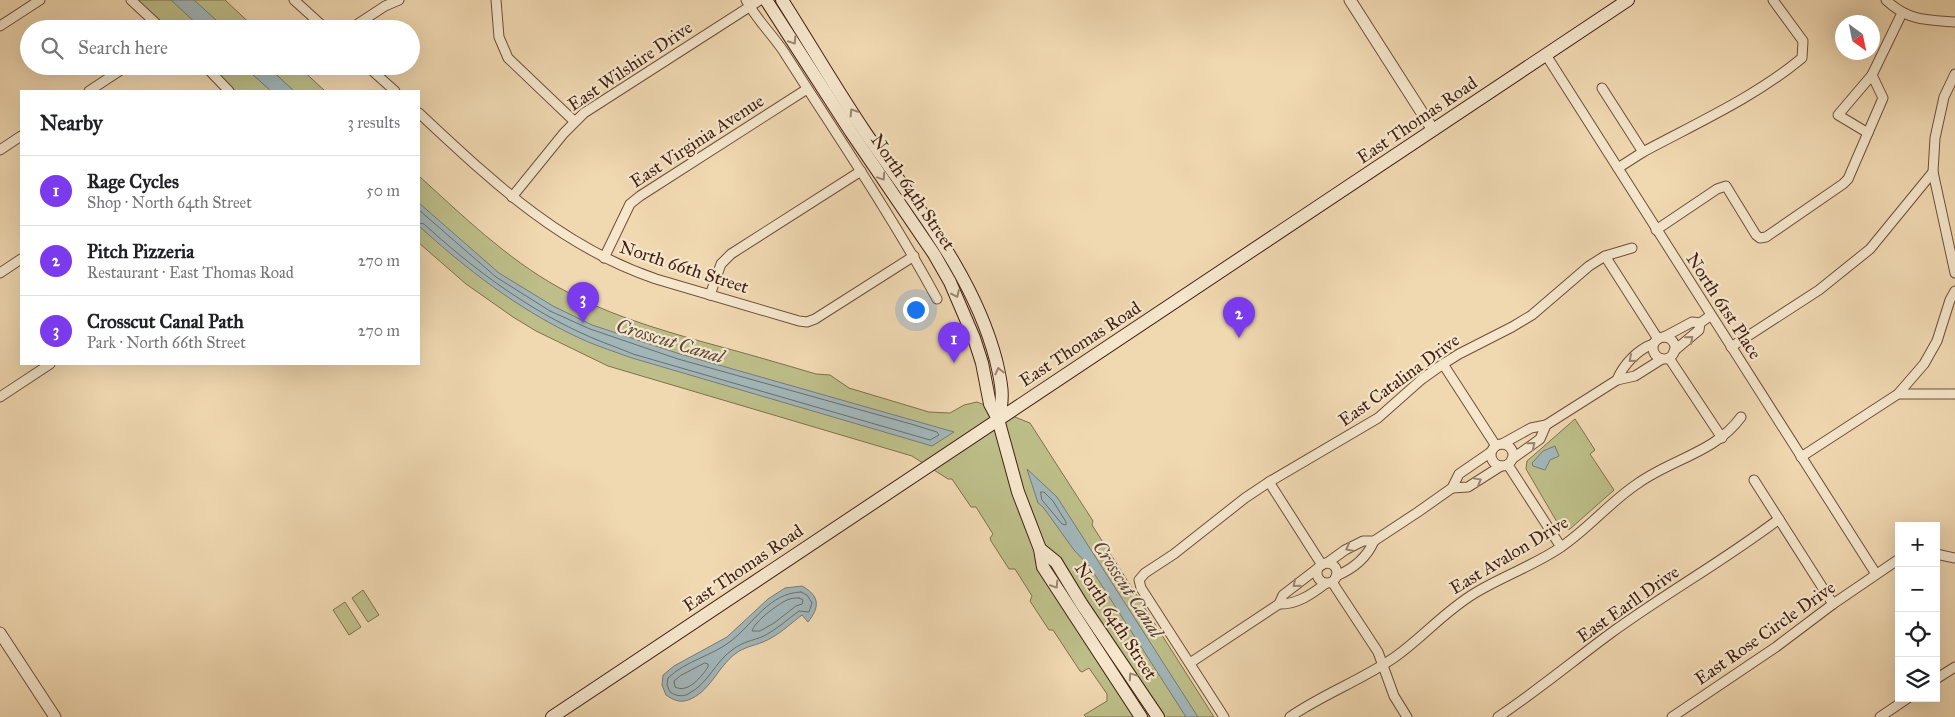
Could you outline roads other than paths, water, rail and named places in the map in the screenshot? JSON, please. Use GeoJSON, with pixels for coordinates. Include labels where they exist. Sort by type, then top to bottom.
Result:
{"type":"FeatureCollection","features":[{"type":"Feature","properties":{"kind":"main road","name":"North 64th Street"},"geometry":{"type":"LineString","coordinates":[[766,0],[851,132],[938,260],[962,306],[974,338],[982,364],[990,404],[998,419],[1018,492],[1040,549],[1043,567],[1141,717]]}},
{"type":"Feature","properties":{"kind":"main road","name":"North 64th Street"},"geometry":{"type":"LineString","coordinates":[[782,0],[864,130],[949,254],[972,297],[993,350],[1004,394],[1003,406],[998,419]]}},
{"type":"Feature","properties":{"kind":"main road","name":"East Thomas Road"},"geometry":{"type":"LineString","coordinates":[[552,717],[1628,0]]}},
{"type":"Feature","properties":{"kind":"main road"},"geometry":{"type":"LineString","coordinates":[[938,260],[949,254]]}},
{"type":"Feature","properties":{"kind":"main road","name":"North 64th Street"},"geometry":{"type":"LineString","coordinates":[[1040,549],[1056,562],[1081,603],[1158,717]]}},
{"type":"Feature","properties":{"kind":"street"},"geometry":{"type":"LineString","coordinates":[[0,26],[40,0]]}},
{"type":"Feature","properties":{"kind":"street"},"geometry":{"type":"LineString","coordinates":[[131,0],[152,20]]}},
{"type":"Feature","properties":{"kind":"street"},"geometry":{"type":"LineString","coordinates":[[294,0],[316,20]]}},
{"type":"Feature","properties":{"kind":"street"},"geometry":{"type":"LineString","coordinates":[[364,20],[385,6],[399,0]]}},
{"type":"Feature","properties":{"kind":"street"},"geometry":{"type":"LineString","coordinates":[[496,0],[499,37],[508,58],[574,121]]}},
{"type":"Feature","properties":{"kind":"street","name":"East Wilshire Drive"},"geometry":{"type":"LineString","coordinates":[[512,197],[574,121],[584,113],[748,4],[760,0]]}},
{"type":"Feature","properties":{"kind":"street"},"geometry":{"type":"LineString","coordinates":[[1350,0],[1433,130]]}},
{"type":"Feature","properties":{"kind":"street"},"geometry":{"type":"LineString","coordinates":[[1618,168],[1643,152],[1736,102],[1802,58],[1803,40],[1773,0]]}},
{"type":"Feature","properties":{"kind":"street"},"geometry":{"type":"LineString","coordinates":[[1886,0],[1902,13],[1919,19],[1955,22]]}},
{"type":"Feature","properties":{"kind":"street","name":"North 64th Street"},"geometry":{"type":"LineString","coordinates":[[748,4],[776,40],[861,172],[914,256],[937,298]]}},
{"type":"Feature","properties":{"kind":"street"},"geometry":{"type":"LineString","coordinates":[[1868,133],[1838,115],[1872,75],[1902,13]]}},
{"type":"Feature","properties":{"kind":"street","name":"North 61st Place"},"geometry":{"type":"LineString","coordinates":[[1546,55],[1710,316],[1876,574]]}},
{"type":"Feature","properties":{"kind":"street"},"geometry":{"type":"LineString","coordinates":[[1955,74],[1944,96],[1935,138],[1933,172],[1955,273]]}},
{"type":"Feature","properties":{"kind":"street"},"geometry":{"type":"LineString","coordinates":[[91,90],[113,75]]}},
{"type":"Feature","properties":{"kind":"street"},"geometry":{"type":"LineString","coordinates":[[214,75],[228,90]]}},
{"type":"Feature","properties":{"kind":"street"},"geometry":{"type":"LineString","coordinates":[[377,75],[393,90]]}},
{"type":"Feature","properties":{"kind":"street"},"geometry":{"type":"LineString","coordinates":[[1656,230],[1726,186],[1756,235],[1760,238],[1766,237],[1843,184],[1848,179],[1883,98],[1872,75]]}},
{"type":"Feature","properties":{"kind":"street"},"geometry":{"type":"LineString","coordinates":[[1602,88],[1643,152]]}},
{"type":"Feature","properties":{"kind":"street","name":"East Virginia Avenue"},"geometry":{"type":"LineString","coordinates":[[604,258],[630,204],[807,89]]}},
{"type":"Feature","properties":{"kind":"street","name":"North 66th Street"},"geometry":{"type":"LineString","coordinates":[[420,114],[512,197],[558,231],[604,258],[637,272],[798,321],[807,322],[815,319],[914,256]]}},
{"type":"Feature","properties":{"kind":"street"},"geometry":{"type":"LineString","coordinates":[[0,150],[20,137]]}},
{"type":"Feature","properties":{"kind":"street"},"geometry":{"type":"LineString","coordinates":[[710,295],[721,264],[731,254],[861,172]]}},
{"type":"Feature","properties":{"kind":"street"},"geometry":{"type":"LineString","coordinates":[[1731,347],[1819,290],[1870,249],[1933,172]]}},
{"type":"Feature","properties":{"kind":"street","name":"East Catalina Drive"},"geometry":{"type":"LineString","coordinates":[[1190,663],[1141,588],[1139,580],[1145,574],[1245,498],[1378,418],[1422,379],[1443,364],[1532,315],[1589,266],[1605,256],[1632,248]]}},
{"type":"Feature","properties":{"kind":"street"},"geometry":{"type":"LineString","coordinates":[[1605,256],[1658,340],[1654,354],[1668,356],[1722,438]]}},
{"type":"Feature","properties":{"kind":"street"},"geometry":{"type":"LineString","coordinates":[[0,273],[20,260]]}},
{"type":"Feature","properties":{"kind":"street"},"geometry":{"type":"LineString","coordinates":[[1801,457],[1898,394],[1924,364],[1937,341],[1950,300],[1955,291]]}},
{"type":"Feature","properties":{"kind":"street"},"geometry":{"type":"LineString","coordinates":[[1617,380],[1621,369],[1642,350],[1692,322],[1700,323],[1710,316]]}},
{"type":"Feature","properties":{"kind":"street"},"geometry":{"type":"LineString","coordinates":[[1279,604],[1289,604],[1304,598],[1344,573],[1368,553],[1374,541],[1452,488],[1459,474],[1496,447],[1531,428],[1546,425],[1617,380],[1635,376],[1654,366],[1699,330],[1700,323]]}},
{"type":"Feature","properties":{"kind":"street"},"geometry":{"type":"LineString","coordinates":[[1658,340],[1673,342],[1668,356]]}},
{"type":"Feature","properties":{"kind":"street"},"geometry":{"type":"LineString","coordinates":[[1443,364],[1496,447],[1492,462],[1507,464]]}},
{"type":"Feature","properties":{"kind":"street"},"geometry":{"type":"LineString","coordinates":[[0,397],[48,365]]}},
{"type":"Feature","properties":{"kind":"street"},"geometry":{"type":"LineString","coordinates":[[1898,394],[1955,394]]}},
{"type":"Feature","properties":{"kind":"street","name":"East Avalon Drive"},"geometry":{"type":"LineString","coordinates":[[1290,717],[1383,664],[1408,647],[1457,604],[1490,584],[1561,547],[1639,482],[1660,470],[1685,460],[1722,438],[1741,417]]}},
{"type":"Feature","properties":{"kind":"street"},"geometry":{"type":"LineString","coordinates":[[1452,488],[1468,487],[1507,464],[1540,439],[1546,425]]}},
{"type":"Feature","properties":{"kind":"street"},"geometry":{"type":"LineString","coordinates":[[1496,447],[1509,446],[1511,449],[1507,464],[1561,547]]}},
{"type":"Feature","properties":{"kind":"street"},"geometry":{"type":"LineString","coordinates":[[1754,480],[1833,604]]}},
{"type":"Feature","properties":{"kind":"street"},"geometry":{"type":"LineString","coordinates":[[1269,482],[1322,565],[1335,567],[1331,580]]}},
{"type":"Feature","properties":{"kind":"street","name":"East Earll Drive"},"geometry":{"type":"LineString","coordinates":[[1498,717],[1535,692],[1612,633],[1727,557],[1779,519]]}},
{"type":"Feature","properties":{"kind":"street"},"geometry":{"type":"LineString","coordinates":[[1224,717],[1190,663],[1279,604],[1283,595],[1322,565],[1363,541],[1374,541]]}},
{"type":"Feature","properties":{"kind":"street"},"geometry":{"type":"LineString","coordinates":[[1940,555],[1955,558]]}},
{"type":"Feature","properties":{"kind":"street","name":"East Rose Circle Drive"},"geometry":{"type":"LineString","coordinates":[[1672,717],[1776,647],[1833,604],[1895,562]]}},
{"type":"Feature","properties":{"kind":"street"},"geometry":{"type":"LineString","coordinates":[[1322,565],[1317,576],[1320,581],[1331,580]]}},
{"type":"Feature","properties":{"kind":"street"},"geometry":{"type":"LineString","coordinates":[[1331,580],[1378,652],[1394,696],[1407,717]]}},
{"type":"Feature","properties":{"kind":"street"},"geometry":{"type":"LineString","coordinates":[[0,633],[54,717]]}},
{"type":"Feature","properties":{"kind":"street"},"geometry":{"type":"LineString","coordinates":[[1940,676],[1955,667]]}},
{"type":"Feature","properties":{"kind":"street"},"geometry":{"type":"LineString","coordinates":[[1880,717],[1902,702]]}},
{"type":"Feature","properties":{"kind":"water"},"geometry":{"type":"Polygon","coordinates":[[[171,0],[194,0],[216,20],[192,20],[171,0]]]}},
{"type":"Feature","properties":{"kind":"water"},"geometry":{"type":"Polygon","coordinates":[[[253,75],[277,75],[293,90],[270,90],[253,75]]]}},
{"type":"Feature","properties":{"kind":"water"},"geometry":{"type":"Polygon","coordinates":[[[420,204],[499,273],[553,306],[592,325],[680,354],[954,432],[932,446],[632,358],[589,342],[554,325],[493,287],[420,227],[420,204]]]}},
{"type":"Feature","properties":{"kind":"water"},"geometry":{"type":"Polygon","coordinates":[[[1555,446],[1559,456],[1550,460],[1545,470],[1533,466],[1532,463],[1543,451],[1555,446]]]}},
{"type":"Feature","properties":{"kind":"water"},"geometry":{"type":"Polygon","coordinates":[[[1027,469],[1057,497],[1198,717],[1186,717],[1090,567],[1074,550],[1043,507],[1038,503],[1027,469]]]}},
{"type":"Feature","properties":{"kind":"water"},"geometry":{"type":"Polygon","coordinates":[[[802,586],[812,594],[816,602],[815,611],[808,622],[802,615],[774,637],[738,652],[729,659],[708,686],[695,697],[679,701],[666,695],[662,685],[663,675],[674,666],[727,637],[768,599],[785,588],[802,586]]]}},
{"type":"Feature","properties":{"kind":"place","name":"Crosscut Canal Path"},"geometry":{"type":"Point","coordinates":[583,323]}},
{"type":"Feature","properties":{"kind":"place","name":"Pitch Pizzeria"},"geometry":{"type":"Point","coordinates":[1239,338]}},
{"type":"Feature","properties":{"kind":"place","name":"Rage Cycles"},"geometry":{"type":"Point","coordinates":[954,363]}},
{"type":"Feature","properties":{"kind":"water label","name":"Crosscut Canal"},"geometry":{"type":"Point","coordinates":[670,341]}},
{"type":"Feature","properties":{"kind":"water label","name":"Crosscut Canal"},"geometry":{"type":"Point","coordinates":[1128,589]}}]}
